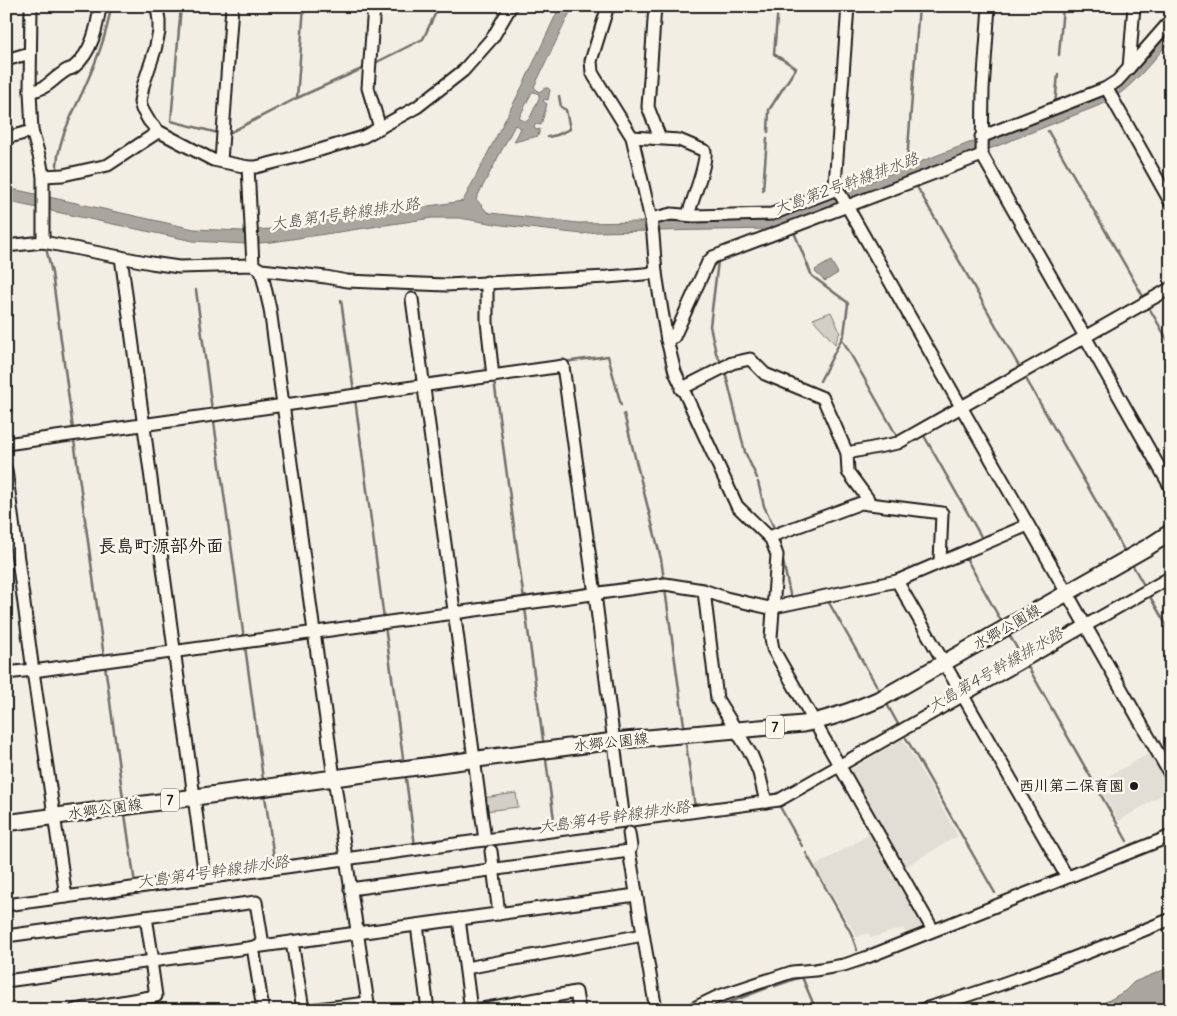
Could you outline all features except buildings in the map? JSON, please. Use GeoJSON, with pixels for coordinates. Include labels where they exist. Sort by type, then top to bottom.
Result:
{"type":"FeatureCollection","features":[{"type":"Feature","properties":{"kind":"main road","name":"水郷公園線"},"geometry":{"type":"LineString","coordinates":[[6,823],[614,741],[814,722],[882,698],[1148,547],[1171,532]]}},
{"type":"Feature","properties":{"kind":"street"},"geometry":{"type":"LineString","coordinates":[[31,6],[30,91],[32,132],[43,176],[42,242]]}},
{"type":"Feature","properties":{"kind":"street"},"geometry":{"type":"LineString","coordinates":[[30,91],[43,88],[80,61],[88,51],[100,6]]}},
{"type":"Feature","properties":{"kind":"street"},"geometry":{"type":"LineString","coordinates":[[157,6],[159,32],[143,86],[140,102],[142,110],[158,131],[213,160],[248,167],[256,167],[300,156],[363,137],[417,107],[463,70],[493,37],[511,6]]}},
{"type":"Feature","properties":{"kind":"street"},"geometry":{"type":"LineString","coordinates":[[221,161],[232,6]]}},
{"type":"Feature","properties":{"kind":"street"},"geometry":{"type":"LineString","coordinates":[[374,6],[368,88],[380,128]]}},
{"type":"Feature","properties":{"kind":"street"},"geometry":{"type":"LineString","coordinates":[[608,6],[591,61],[592,72],[632,137],[651,219],[656,273],[674,372],[737,506],[771,539],[777,555],[773,649],[933,930]]}},
{"type":"Feature","properties":{"kind":"street"},"geometry":{"type":"LineString","coordinates":[[655,6],[648,107],[660,138]]}},
{"type":"Feature","properties":{"kind":"street"},"geometry":{"type":"LineString","coordinates":[[848,6],[835,185],[1171,776]]}},
{"type":"Feature","properties":{"kind":"street"},"geometry":{"type":"LineString","coordinates":[[990,6],[983,89],[982,154],[1171,488]]}},
{"type":"Feature","properties":{"kind":"street"},"geometry":{"type":"LineString","coordinates":[[1129,68],[1134,6]]}},
{"type":"Feature","properties":{"kind":"street"},"geometry":{"type":"LineString","coordinates":[[982,137],[1106,88],[1117,81],[1171,20]]}},
{"type":"Feature","properties":{"kind":"street"},"geometry":{"type":"LineString","coordinates":[[6,60],[30,53]]}},
{"type":"Feature","properties":{"kind":"street"},"geometry":{"type":"LineString","coordinates":[[1106,89],[1171,202]]}},
{"type":"Feature","properties":{"kind":"street"},"geometry":{"type":"LineString","coordinates":[[43,176],[64,175],[108,165],[158,131]]}},
{"type":"Feature","properties":{"kind":"street"},"geometry":{"type":"LineString","coordinates":[[6,138],[32,132]]}},
{"type":"Feature","properties":{"kind":"street"},"geometry":{"type":"LineString","coordinates":[[632,137],[680,140],[705,150],[688,215]]}},
{"type":"Feature","properties":{"kind":"street"},"geometry":{"type":"LineString","coordinates":[[667,340],[674,337],[708,262],[713,257],[982,154]]}},
{"type":"Feature","properties":{"kind":"street"},"geometry":{"type":"LineString","coordinates":[[248,167],[253,248],[257,268],[270,309],[334,778],[368,1006],[298,1010]]}},
{"type":"Feature","properties":{"kind":"street"},"geometry":{"type":"LineString","coordinates":[[651,219],[671,214],[694,216],[772,214],[838,190]]}},
{"type":"Feature","properties":{"kind":"street"},"geometry":{"type":"LineString","coordinates":[[6,246],[42,242],[121,258],[179,267],[257,268],[279,273],[326,277],[347,282],[446,284],[656,273]]}},
{"type":"Feature","properties":{"kind":"street"},"geometry":{"type":"LineString","coordinates":[[121,258],[205,878]]}},
{"type":"Feature","properties":{"kind":"street"},"geometry":{"type":"LineString","coordinates":[[488,282],[487,322],[494,376]]}},
{"type":"Feature","properties":{"kind":"street"},"geometry":{"type":"LineString","coordinates":[[847,453],[898,444],[1171,288]]}},
{"type":"Feature","properties":{"kind":"street"},"geometry":{"type":"LineString","coordinates":[[412,299],[485,840]]}},
{"type":"Feature","properties":{"kind":"street"},"geometry":{"type":"LineString","coordinates":[[681,389],[732,364],[750,359],[764,374],[824,398],[847,453],[848,472],[868,499],[868,504]]}},
{"type":"Feature","properties":{"kind":"street"},"geometry":{"type":"LineString","coordinates":[[6,444],[563,366],[624,821]]}},
{"type":"Feature","properties":{"kind":"street"},"geometry":{"type":"LineString","coordinates":[[6,470],[66,897]]}},
{"type":"Feature","properties":{"kind":"street"},"geometry":{"type":"LineString","coordinates":[[768,537],[861,504],[942,513],[940,562]]}},
{"type":"Feature","properties":{"kind":"street"},"geometry":{"type":"LineString","coordinates":[[6,673],[174,652],[665,584],[704,591],[726,598],[774,608],[897,581],[1028,525]]}},
{"type":"Feature","properties":{"kind":"street"},"geometry":{"type":"LineString","coordinates":[[6,905],[205,878],[346,863],[485,840],[778,800],[841,768],[965,698],[1171,577]]}},
{"type":"Feature","properties":{"kind":"street"},"geometry":{"type":"LineString","coordinates":[[897,581],[1067,877]]}},
{"type":"Feature","properties":{"kind":"street"},"geometry":{"type":"LineString","coordinates":[[704,591],[717,699],[752,756],[759,773],[766,802]]}},
{"type":"Feature","properties":{"kind":"street"},"geometry":{"type":"LineString","coordinates":[[629,833],[631,847],[629,851],[656,1010]]}},
{"type":"Feature","properties":{"kind":"street"},"geometry":{"type":"LineString","coordinates":[[690,1010],[719,996],[792,972],[844,965],[865,958],[1171,836]]}},
{"type":"Feature","properties":{"kind":"street"},"geometry":{"type":"LineString","coordinates":[[491,851],[500,914]]}},
{"type":"Feature","properties":{"kind":"street"},"geometry":{"type":"LineString","coordinates":[[350,889],[629,851]]}},
{"type":"Feature","properties":{"kind":"street"},"geometry":{"type":"LineString","coordinates":[[6,981],[357,932],[636,896]]}},
{"type":"Feature","properties":{"kind":"street"},"geometry":{"type":"LineString","coordinates":[[6,936],[256,902],[263,1010]]}},
{"type":"Feature","properties":{"kind":"street"},"geometry":{"type":"LineString","coordinates":[[75,1010],[156,996],[146,917]]}},
{"type":"Feature","properties":{"kind":"street"},"geometry":{"type":"LineString","coordinates":[[458,919],[471,1010]]}},
{"type":"Feature","properties":{"kind":"street"},"geometry":{"type":"LineString","coordinates":[[921,1010],[1027,976],[1171,919]]}},
{"type":"Feature","properties":{"kind":"street"},"geometry":{"type":"LineString","coordinates":[[417,925],[428,1010]]}},
{"type":"Feature","properties":{"kind":"street"},"geometry":{"type":"LineString","coordinates":[[466,968],[643,935]]}},
{"type":"Feature","properties":{"kind":"street"},"geometry":{"type":"LineString","coordinates":[[292,942],[302,1009]]}},
{"type":"Feature","properties":{"kind":"street"},"geometry":{"type":"LineString","coordinates":[[476,1010],[576,992],[579,1010]]}},
{"type":"Feature","properties":{"kind":"shaded area"},"geometry":{"type":"Polygon","coordinates":[[[560,6],[573,6],[534,87],[539,92],[545,88],[550,90],[548,100],[544,99],[543,101],[547,104],[541,125],[536,124],[534,127],[536,130],[540,129],[538,136],[514,142],[521,128],[515,125],[476,199],[487,212],[578,223],[770,220],[969,143],[989,139],[1102,95],[1171,26],[1171,40],[1132,83],[1105,103],[992,148],[972,152],[771,229],[595,232],[582,234],[459,218],[432,218],[272,242],[246,244],[193,241],[14,203],[6,203],[6,190],[17,190],[194,229],[243,231],[271,229],[463,201],[524,83],[560,6]],[[532,92],[519,118],[524,121],[530,118],[539,98],[539,94],[532,92]]]}},
{"type":"Feature","properties":{"kind":"shaded area"},"geometry":{"type":"Polygon","coordinates":[[[831,261],[838,273],[825,281],[815,270],[831,261]]]}},
{"type":"Feature","properties":{"kind":"shaded area"},"geometry":{"type":"Polygon","coordinates":[[[831,312],[840,332],[835,344],[813,319],[831,312]]]}},
{"type":"Feature","properties":{"kind":"shaded area"},"geometry":{"type":"Polygon","coordinates":[[[903,739],[958,836],[903,868],[846,772],[903,739]]]}},
{"type":"Feature","properties":{"kind":"shaded area","name":"西川第二保育園"},"geometry":{"type":"Polygon","coordinates":[[[1154,751],[1171,781],[1171,789],[1119,821],[1096,783],[1154,751]]]}},
{"type":"Feature","properties":{"kind":"shaded area"},"geometry":{"type":"Polygon","coordinates":[[[516,793],[518,807],[485,811],[483,798],[516,793]]]}},
{"type":"Feature","properties":{"kind":"shaded area"},"geometry":{"type":"Polygon","coordinates":[[[872,833],[925,923],[923,926],[906,933],[903,928],[871,938],[868,933],[857,937],[815,866],[872,833]]]}},
{"type":"Feature","properties":{"kind":"shaded area"},"geometry":{"type":"Polygon","coordinates":[[[1171,967],[1171,1010],[1081,1010],[1108,1001],[1125,991],[1134,982],[1171,967]]]}},
{"type":"Feature","properties":{"kind":"waterway"},"geometry":{"type":"LineString","coordinates":[[57,172],[57,161],[62,140],[100,50],[111,6]]}},
{"type":"Feature","properties":{"kind":"waterway"},"geometry":{"type":"LineString","coordinates":[[181,6],[171,121],[218,133]]}},
{"type":"Feature","properties":{"kind":"waterway"},"geometry":{"type":"LineString","coordinates":[[297,98],[304,6]]}},
{"type":"Feature","properties":{"kind":"waterway"},"geometry":{"type":"LineString","coordinates":[[375,63],[423,39],[439,6]]}},
{"type":"Feature","properties":{"kind":"waterway"},"geometry":{"type":"LineString","coordinates":[[768,132],[769,110],[796,68],[774,54],[778,6]]}},
{"type":"Feature","properties":{"kind":"waterway","name":"大島第2号幹線排水路"},"geometry":{"type":"LineString","coordinates":[[907,161],[919,6]]}},
{"type":"Feature","properties":{"kind":"waterway"},"geometry":{"type":"LineString","coordinates":[[1059,55],[1063,6]]}},
{"type":"Feature","properties":{"kind":"waterway"},"geometry":{"type":"LineString","coordinates":[[24,45],[25,8]]}},
{"type":"Feature","properties":{"kind":"waterway"},"geometry":{"type":"LineString","coordinates":[[1166,52],[1171,60]]}},
{"type":"Feature","properties":{"kind":"waterway"},"geometry":{"type":"LineString","coordinates":[[231,132],[297,98],[364,68]]}},
{"type":"Feature","properties":{"kind":"waterway"},"geometry":{"type":"LineString","coordinates":[[1055,105],[1058,74]]}},
{"type":"Feature","properties":{"kind":"waterway"},"geometry":{"type":"LineString","coordinates":[[548,137],[570,129],[566,110],[561,107],[559,96]]}},
{"type":"Feature","properties":{"kind":"waterway"},"geometry":{"type":"LineString","coordinates":[[1048,131],[1144,298]]}},
{"type":"Feature","properties":{"kind":"waterway"},"geometry":{"type":"LineString","coordinates":[[763,190],[767,138]]}},
{"type":"Feature","properties":{"kind":"waterway"},"geometry":{"type":"LineString","coordinates":[[916,185],[1020,368]]}},
{"type":"Feature","properties":{"kind":"waterway"},"geometry":{"type":"LineString","coordinates":[[794,232],[812,276],[848,304],[844,334],[820,381]]}},
{"type":"Feature","properties":{"kind":"waterway"},"geometry":{"type":"LineString","coordinates":[[46,248],[52,273],[73,429],[75,429]]}},
{"type":"Feature","properties":{"kind":"waterway"},"geometry":{"type":"LineString","coordinates":[[718,261],[710,326],[716,353],[722,364]]}},
{"type":"Feature","properties":{"kind":"waterway"},"geometry":{"type":"LineString","coordinates":[[196,290],[212,410]]}},
{"type":"Feature","properties":{"kind":"waterway"},"geometry":{"type":"LineString","coordinates":[[341,300],[354,392]]}},
{"type":"Feature","properties":{"kind":"waterway"},"geometry":{"type":"LineString","coordinates":[[1148,306],[1171,346]]}},
{"type":"Feature","properties":{"kind":"waterway"},"geometry":{"type":"LineString","coordinates":[[842,339],[898,438]]}},
{"type":"Feature","properties":{"kind":"waterway"},"geometry":{"type":"LineString","coordinates":[[564,362],[608,356],[621,405]]}},
{"type":"Feature","properties":{"kind":"waterway"},"geometry":{"type":"LineString","coordinates":[[725,371],[745,452],[757,478]]}},
{"type":"Feature","properties":{"kind":"waterway"},"geometry":{"type":"LineString","coordinates":[[1025,377],[1124,550]]}},
{"type":"Feature","properties":{"kind":"waterway"},"geometry":{"type":"LineString","coordinates":[[494,380],[524,600]]}},
{"type":"Feature","properties":{"kind":"waterway"},"geometry":{"type":"LineString","coordinates":[[355,399],[384,619]]}},
{"type":"Feature","properties":{"kind":"waterway"},"geometry":{"type":"LineString","coordinates":[[624,414],[661,559],[664,580]]}},
{"type":"Feature","properties":{"kind":"waterway"},"geometry":{"type":"LineString","coordinates":[[214,422],[244,639]]}},
{"type":"Feature","properties":{"kind":"waterway"},"geometry":{"type":"LineString","coordinates":[[923,434],[983,540]]}},
{"type":"Feature","properties":{"kind":"waterway"},"geometry":{"type":"LineString","coordinates":[[74,440],[104,657]]}},
{"type":"Feature","properties":{"kind":"waterway"},"geometry":{"type":"LineString","coordinates":[[758,482],[764,506],[775,530]]}},
{"type":"Feature","properties":{"kind":"waterway"},"geometry":{"type":"LineString","coordinates":[[779,538],[782,553]]}},
{"type":"Feature","properties":{"kind":"waterway"},"geometry":{"type":"LineString","coordinates":[[965,556],[1000,619]]}},
{"type":"Feature","properties":{"kind":"waterway"},"geometry":{"type":"LineString","coordinates":[[783,561],[791,599]]}},
{"type":"Feature","properties":{"kind":"waterway"},"geometry":{"type":"LineString","coordinates":[[1133,566],[1145,587]]}},
{"type":"Feature","properties":{"kind":"waterway"},"geometry":{"type":"LineString","coordinates":[[667,589],[665,589],[684,725]]}},
{"type":"Feature","properties":{"kind":"waterway"},"geometry":{"type":"LineString","coordinates":[[1149,595],[1171,633]]}},
{"type":"Feature","properties":{"kind":"waterway"},"geometry":{"type":"LineString","coordinates":[[828,601],[878,688]]}},
{"type":"Feature","properties":{"kind":"waterway"},"geometry":{"type":"LineString","coordinates":[[525,608],[543,740]]}},
{"type":"Feature","properties":{"kind":"waterway"},"geometry":{"type":"LineString","coordinates":[[385,626],[403,758]]}},
{"type":"Feature","properties":{"kind":"waterway"},"geometry":{"type":"LineString","coordinates":[[1010,636],[1022,657]]}},
{"type":"Feature","properties":{"kind":"waterway"},"geometry":{"type":"LineString","coordinates":[[245,646],[263,779]]}},
{"type":"Feature","properties":{"kind":"waterway"},"geometry":{"type":"LineString","coordinates":[[105,665],[123,798]]}},
{"type":"Feature","properties":{"kind":"waterway"},"geometry":{"type":"LineString","coordinates":[[1027,665],[1127,841]]}},
{"type":"Feature","properties":{"kind":"waterway"},"geometry":{"type":"LineString","coordinates":[[888,706],[899,726]]}},
{"type":"Feature","properties":{"kind":"waterway"},"geometry":{"type":"LineString","coordinates":[[906,738],[995,893]]}},
{"type":"Feature","properties":{"kind":"waterway"},"geometry":{"type":"LineString","coordinates":[[686,744],[695,807]]}},
{"type":"Feature","properties":{"kind":"waterway"},"geometry":{"type":"LineString","coordinates":[[546,760],[555,827]]}},
{"type":"Feature","properties":{"kind":"waterway"},"geometry":{"type":"LineString","coordinates":[[406,779],[415,846]]}},
{"type":"Feature","properties":{"kind":"waterway"},"geometry":{"type":"LineString","coordinates":[[265,796],[275,865]]}},
{"type":"Feature","properties":{"kind":"waterway"},"geometry":{"type":"LineString","coordinates":[[779,805],[802,846]]}},
{"type":"Feature","properties":{"kind":"waterway"},"geometry":{"type":"LineString","coordinates":[[125,814],[135,884]]}},
{"type":"Feature","properties":{"kind":"waterway"},"geometry":{"type":"LineString","coordinates":[[806,853],[851,933],[857,950]]}},
{"type":"Feature","properties":{"kind":"waterway","name":"大島第4号幹線排水路"},"geometry":{"type":"LineString","coordinates":[[350,864],[404,857]]}},
{"type":"Feature","properties":{"kind":"waterway","name":"大島第4号幹線排水路"},"geometry":{"type":"LineString","coordinates":[[6,911],[345,865]]}},
{"type":"Feature","properties":{"kind":"waterway"},"geometry":{"type":"LineString","coordinates":[[775,986],[807,976]]}},
{"type":"Feature","properties":{"kind":"waterway"},"geometry":{"type":"LineString","coordinates":[[802,977],[816,1010]]}},
{"type":"Feature","properties":{"kind":"waterway"},"geometry":{"type":"LineString","coordinates":[[709,1010],[767,988]]}},
{"type":"Feature","properties":{"kind":"waterway"},"geometry":{"type":"LineString","coordinates":[[729,1002],[732,1010]]}},
{"type":"Feature","properties":{"kind":"place","name":"西川第二保育園"},"geometry":{"type":"Point","coordinates":[1134,786]}},
{"type":"Feature","properties":{"kind":"district","name":"長島町源部外面"},"geometry":{"type":"Point","coordinates":[161,546]}},
{"type":"Feature","properties":{"kind":"water label","name":"大島第1号幹線排水路"},"geometry":{"type":"Point","coordinates":[345,213]}}]}
